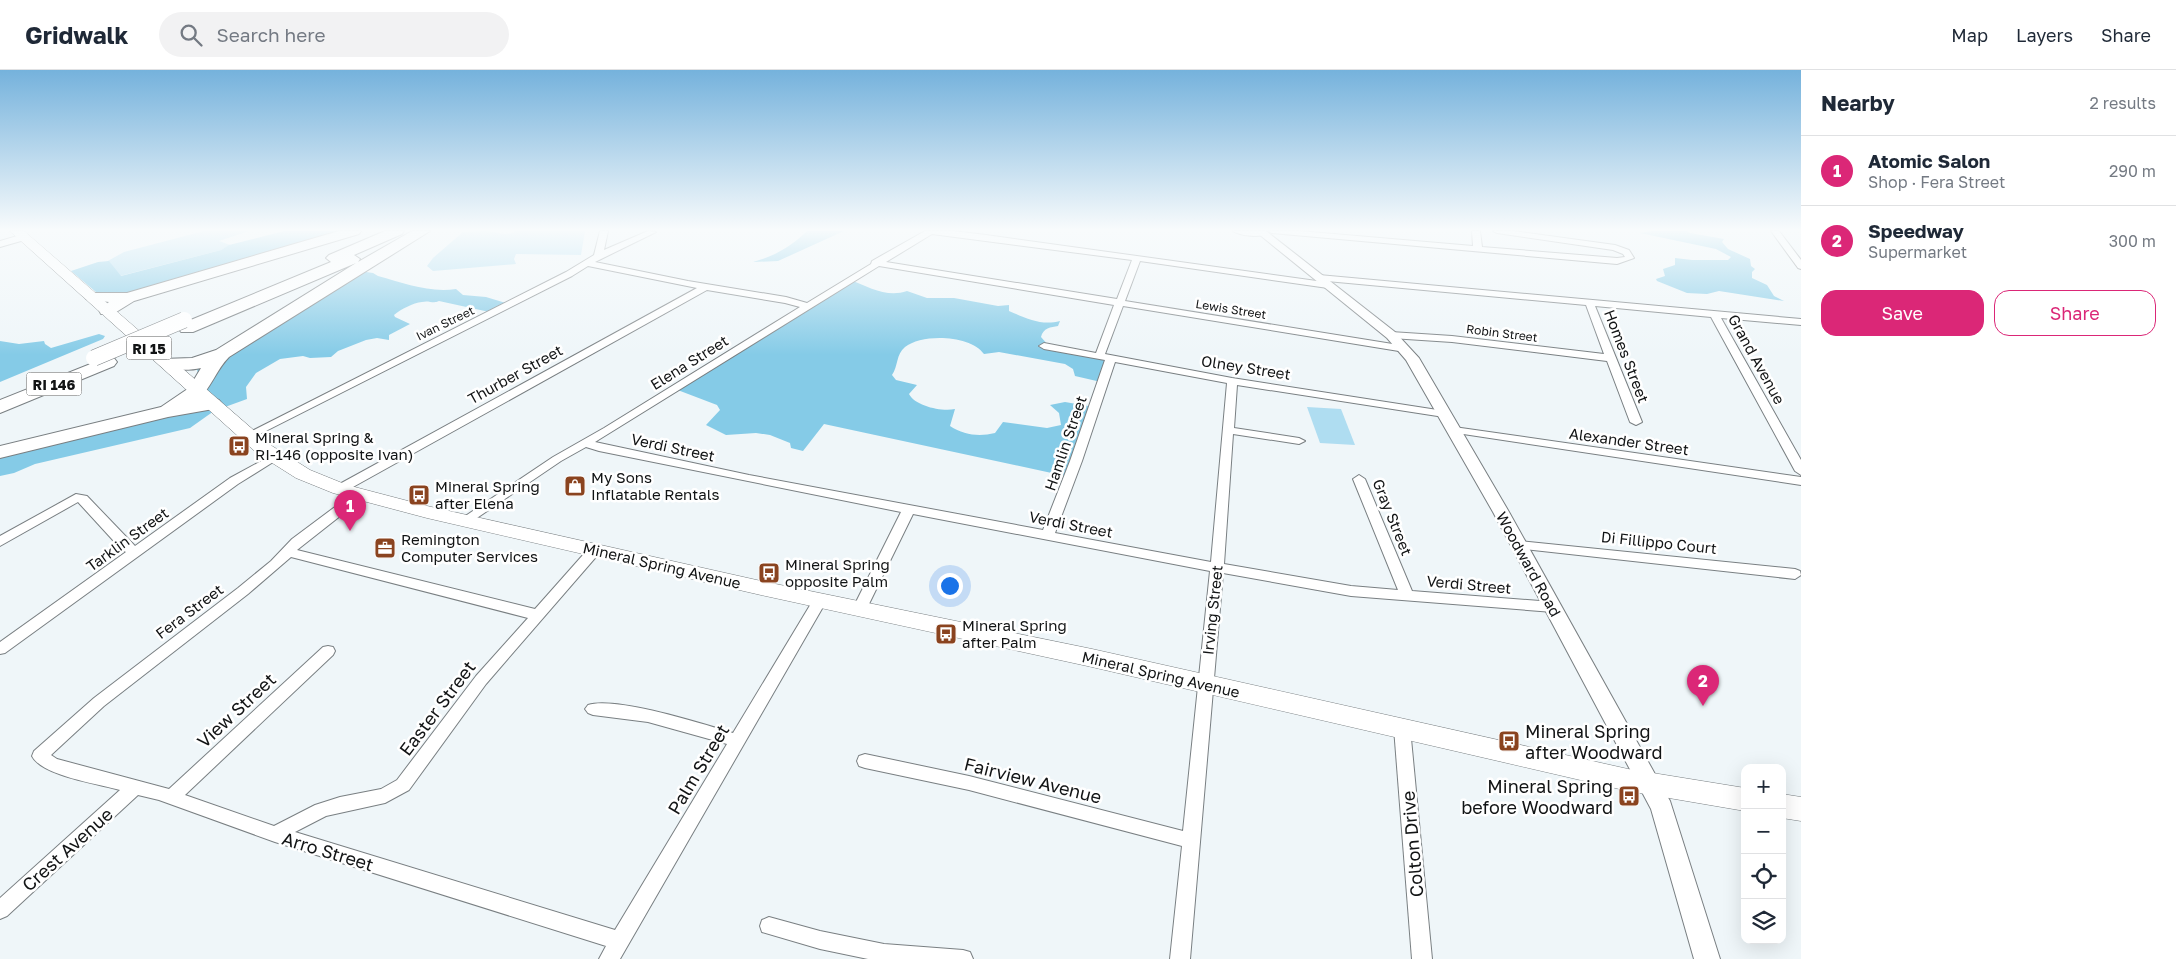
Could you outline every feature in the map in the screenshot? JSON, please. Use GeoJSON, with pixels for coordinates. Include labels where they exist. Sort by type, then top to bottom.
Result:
{"type":"FeatureCollection","features":[{"type":"Feature","properties":{"kind":"highway"},"geometry":{"type":"LineString","coordinates":[[107,310],[128,298],[214,272]]}},
{"type":"Feature","properties":{"kind":"highway","name":"RI 146"},"geometry":{"type":"LineString","coordinates":[[0,407],[101,360],[303,272]]}},
{"type":"Feature","properties":{"kind":"highway","name":"RI 146"},"geometry":{"type":"LineString","coordinates":[[185,324],[313,272]]}},
{"type":"Feature","properties":{"kind":"highway"},"geometry":{"type":"LineString","coordinates":[[168,363],[194,364],[223,353],[351,272]]}},
{"type":"Feature","properties":{"kind":"highway"},"geometry":{"type":"LineString","coordinates":[[92,296],[128,298]]}},
{"type":"Feature","properties":{"kind":"highway"},"geometry":{"type":"LineString","coordinates":[[168,411],[197,391],[212,364],[223,353]]}},
{"type":"Feature","properties":{"kind":"highway","name":"RI 146"},"geometry":{"type":"LineString","coordinates":[[0,397],[101,360]]}},
{"type":"Feature","properties":{"kind":"highway"},"geometry":{"type":"LineString","coordinates":[[0,452],[168,411],[212,404]]}},
{"type":"Feature","properties":{"kind":"main road","name":"Mineral Spring Avenue"},"geometry":{"type":"LineString","coordinates":[[65,272],[274,457],[303,474],[349,492],[464,521],[820,600],[1647,781],[1741,799]]}},
{"type":"Feature","properties":{"kind":"main road"},"geometry":{"type":"LineString","coordinates":[[1786,807],[1801,809]]}},
{"type":"Feature","properties":{"kind":"street","name":"Ivan Street"},"geometry":{"type":"LineString","coordinates":[[248,436],[478,321],[570,272]]}},
{"type":"Feature","properties":{"kind":"street"},"geometry":{"type":"LineString","coordinates":[[635,272],[806,306]]}},
{"type":"Feature","properties":{"kind":"street","name":"Elena Street"},"geometry":{"type":"LineString","coordinates":[[464,521],[549,464],[586,443],[860,272]]}},
{"type":"Feature","properties":{"kind":"street","name":"Lewis Street"},"geometry":{"type":"LineString","coordinates":[[932,272],[1405,349]]}},
{"type":"Feature","properties":{"kind":"street"},"geometry":{"type":"LineString","coordinates":[[1099,357],[1132,272]]}},
{"type":"Feature","properties":{"kind":"street"},"geometry":{"type":"LineString","coordinates":[[1249,272],[1323,282],[1590,302],[1801,322]]}},
{"type":"Feature","properties":{"kind":"street","name":"Woodward Road"},"geometry":{"type":"LineString","coordinates":[[1312,272],[1391,335],[1405,349],[1454,430],[1519,544],[1662,808],[1707,959]]}},
{"type":"Feature","properties":{"kind":"street","name":"Thurber Street"},"geometry":{"type":"LineString","coordinates":[[349,492],[706,287]]}},
{"type":"Feature","properties":{"kind":"street","name":"Homes Street"},"geometry":{"type":"LineString","coordinates":[[1590,302],[1636,422]]}},
{"type":"Feature","properties":{"kind":"street","name":"Grand Avenue"},"geometry":{"type":"LineString","coordinates":[[1715,315],[1801,471]]}},
{"type":"Feature","properties":{"kind":"street","name":"Robin Street"},"geometry":{"type":"LineString","coordinates":[[1391,335],[1452,339],[1610,358]]}},
{"type":"Feature","properties":{"kind":"street","name":"Olney Street"},"geometry":{"type":"LineString","coordinates":[[1044,346],[1232,381],[1444,414]]}},
{"type":"Feature","properties":{"kind":"street","name":"Hamlin Street"},"geometry":{"type":"LineString","coordinates":[[1047,536],[1076,461],[1111,359]]}},
{"type":"Feature","properties":{"kind":"street","name":"Irving Street"},"geometry":{"type":"LineString","coordinates":[[1180,959],[1217,568],[1232,381]]}},
{"type":"Feature","properties":{"kind":"street"},"geometry":{"type":"LineString","coordinates":[[1228,430],[1298,442]]}},
{"type":"Feature","properties":{"kind":"street","name":"Alexander Street"},"geometry":{"type":"LineString","coordinates":[[1454,430],[1801,481]]}},
{"type":"Feature","properties":{"kind":"street","name":"Verdi Street"},"geometry":{"type":"LineString","coordinates":[[586,443],[599,448],[909,510],[1217,568],[1351,591],[1553,607]]}},
{"type":"Feature","properties":{"kind":"street","name":"Tarklin Street"},"geometry":{"type":"LineString","coordinates":[[0,649],[234,482],[274,457]]}},
{"type":"Feature","properties":{"kind":"street","name":"Gray Street"},"geometry":{"type":"LineString","coordinates":[[1360,478],[1407,595]]}},
{"type":"Feature","properties":{"kind":"street","name":"Fera Street"},"geometry":{"type":"LineString","coordinates":[[40,756],[66,730],[113,690],[222,608],[289,552],[349,492]]}},
{"type":"Feature","properties":{"kind":"street"},"geometry":{"type":"LineString","coordinates":[[0,542],[76,498],[83,500],[127,547],[136,552]]}},
{"type":"Feature","properties":{"kind":"street"},"geometry":{"type":"LineString","coordinates":[[860,608],[909,510]]}},
{"type":"Feature","properties":{"kind":"street","name":"Di Fillippo Court"},"geometry":{"type":"LineString","coordinates":[[1519,544],[1795,574]]}},
{"type":"Feature","properties":{"kind":"street","name":"Easter Street"},"geometry":{"type":"LineString","coordinates":[[275,834],[321,810],[340,804],[384,796],[404,785],[471,692],[595,550]]}},
{"type":"Feature","properties":{"kind":"street"},"geometry":{"type":"LineString","coordinates":[[289,552],[537,615]]}},
{"type":"Feature","properties":{"kind":"street","name":"Palm Street"},"geometry":{"type":"LineString","coordinates":[[609,959],[820,600]]}},
{"type":"Feature","properties":{"kind":"street","name":"View Street"},"geometry":{"type":"LineString","coordinates":[[171,798],[328,651]]}},
{"type":"Feature","properties":{"kind":"street"},"geometry":{"type":"LineString","coordinates":[[593,709],[621,710],[670,721],[737,742]]}},
{"type":"Feature","properties":{"kind":"street","name":"Colton Drive"},"geometry":{"type":"LineString","coordinates":[[1402,728],[1422,959]]}},
{"type":"Feature","properties":{"kind":"street","name":"Arro Street"},"geometry":{"type":"LineString","coordinates":[[40,756],[52,765],[171,798],[275,834],[620,941]]}},
{"type":"Feature","properties":{"kind":"street","name":"Fairview Avenue"},"geometry":{"type":"LineString","coordinates":[[864,761],[969,783],[1191,841]]}},
{"type":"Feature","properties":{"kind":"street","name":"Crest Avenue"},"geometry":{"type":"LineString","coordinates":[[0,910],[135,787]]}},
{"type":"Feature","properties":{"kind":"street"},"geometry":{"type":"LineString","coordinates":[[769,926],[846,953],[884,953],[963,959]]}},
{"type":"Feature","properties":{"kind":"shaded area"},"geometry":{"type":"Polygon","coordinates":[[[73,272],[118,272],[121,276],[135,272],[201,272],[115,298],[96,292],[73,272]]]}},
{"type":"Feature","properties":{"kind":"shaded area"},"geometry":{"type":"Polygon","coordinates":[[[117,272],[134,272],[120,276],[117,272]]]}},
{"type":"Feature","properties":{"kind":"shaded area"},"geometry":{"type":"Polygon","coordinates":[[[348,272],[373,273],[407,284],[436,290],[456,289],[463,295],[486,297],[509,304],[494,313],[439,301],[415,304],[394,315],[410,324],[389,335],[389,340],[377,338],[366,340],[338,351],[331,357],[310,358],[303,356],[280,359],[256,373],[246,387],[247,399],[214,411],[190,428],[35,464],[14,473],[0,476],[0,450],[181,405],[199,379],[197,369],[348,272]]]}},
{"type":"Feature","properties":{"kind":"shaded area"},"geometry":{"type":"Polygon","coordinates":[[[1664,272],[1752,272],[1752,278],[1767,285],[1774,296],[1784,301],[1719,291],[1707,294],[1687,293],[1656,279],[1665,276],[1664,272]]]}},
{"type":"Feature","properties":{"kind":"shaded area"},"geometry":{"type":"Polygon","coordinates":[[[850,280],[885,292],[900,293],[907,291],[927,298],[954,298],[998,306],[1009,305],[1009,311],[1021,316],[1046,323],[1060,321],[1058,326],[1048,328],[1042,334],[1041,337],[1048,345],[1112,358],[1101,382],[1075,376],[1073,369],[1065,364],[999,352],[984,354],[969,343],[946,338],[934,338],[905,347],[900,353],[892,375],[896,380],[917,385],[909,394],[917,402],[936,409],[955,409],[950,426],[972,434],[995,433],[1003,422],[1047,428],[1061,425],[1059,413],[1050,405],[1065,402],[1094,407],[1070,477],[824,424],[803,451],[791,448],[790,443],[770,435],[756,433],[726,435],[706,425],[720,410],[717,405],[675,389],[850,280]]]}},
{"type":"Feature","properties":{"kind":"shaded area"},"geometry":{"type":"Polygon","coordinates":[[[99,334],[105,336],[103,339],[0,382],[0,341],[19,344],[44,341],[51,348],[99,334]]]}},
{"type":"Feature","properties":{"kind":"shaded area"},"geometry":{"type":"Polygon","coordinates":[[[1307,407],[1341,409],[1355,445],[1320,443],[1307,407]]]}},
{"type":"Feature","properties":{"kind":"place","name":"Mineral Spring & RI-146 (opposite Ivan)"},"geometry":{"type":"Point","coordinates":[239,446]}},
{"type":"Feature","properties":{"kind":"place","name":"My Sons Inflatable Rentals"},"geometry":{"type":"Point","coordinates":[575,486]}},
{"type":"Feature","properties":{"kind":"place","name":"Mineral Spring after Elena"},"geometry":{"type":"Point","coordinates":[419,495]}},
{"type":"Feature","properties":{"kind":"place","name":"Atomic Salon"},"geometry":{"type":"Point","coordinates":[350,531]}},
{"type":"Feature","properties":{"kind":"place","name":"Remington Computer Services"},"geometry":{"type":"Point","coordinates":[385,548]}},
{"type":"Feature","properties":{"kind":"place","name":"Mineral Spring opposite Palm"},"geometry":{"type":"Point","coordinates":[769,573]}},
{"type":"Feature","properties":{"kind":"place","name":"Mineral Spring after Palm"},"geometry":{"type":"Point","coordinates":[946,634]}},
{"type":"Feature","properties":{"kind":"place","name":"Speedway"},"geometry":{"type":"Point","coordinates":[1703,706]}},
{"type":"Feature","properties":{"kind":"place","name":"Mineral Spring after Woodward"},"geometry":{"type":"Point","coordinates":[1509,741]}},
{"type":"Feature","properties":{"kind":"place","name":"Mineral Spring before Woodward"},"geometry":{"type":"Point","coordinates":[1629,796]}}]}
